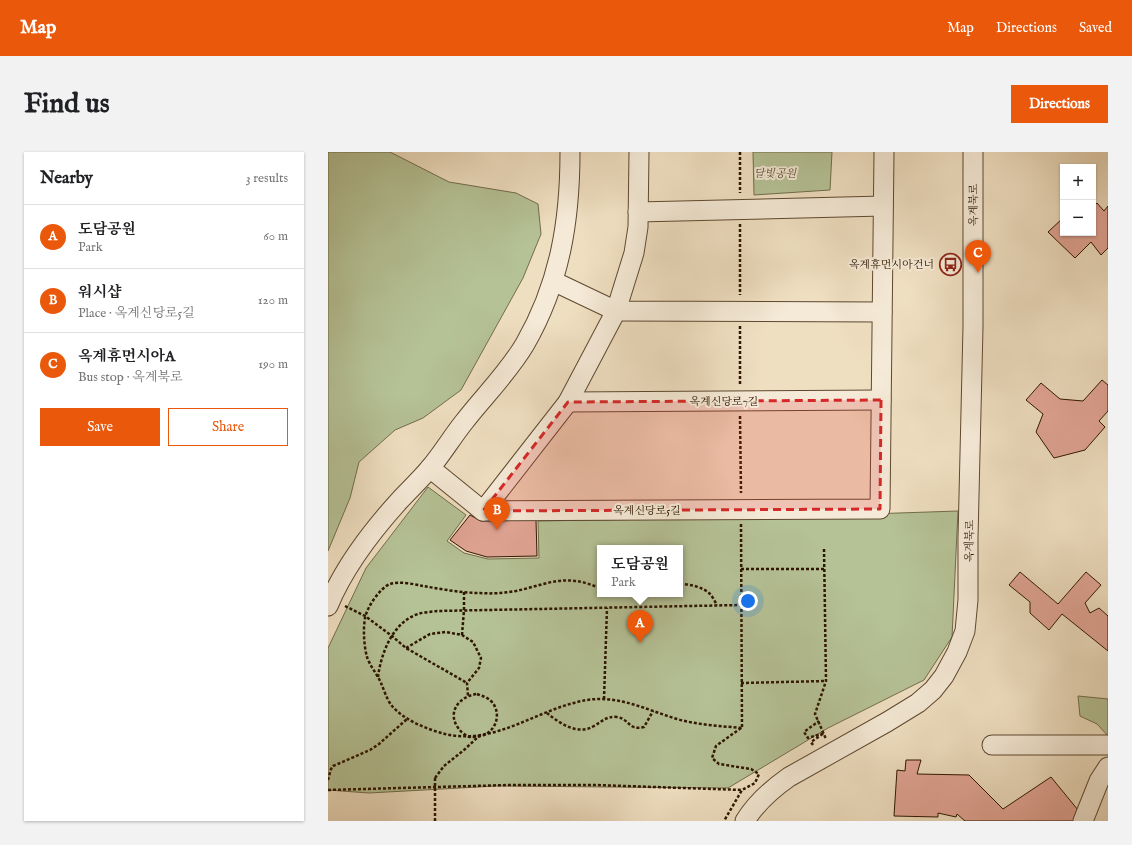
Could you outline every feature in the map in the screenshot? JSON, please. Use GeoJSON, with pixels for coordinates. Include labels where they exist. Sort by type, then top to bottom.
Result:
{"type":"FeatureCollection","features":[{"type":"Feature","properties":{"kind":"street"},"geometry":{"type":"LineString","coordinates":[[329,602],[350,564],[373,531],[399,500],[430,468],[464,422],[497,383],[525,345],[540,316],[553,281],[563,244],[570,183],[570,152]]}},
{"type":"Feature","properties":{"kind":"street"},"geometry":{"type":"LineString","coordinates":[[430,468],[483,511],[568,402],[616,311],[634,253],[638,227],[639,152]]}},
{"type":"Feature","properties":{"kind":"street"},"geometry":{"type":"LineString","coordinates":[[881,400],[884,152]]}},
{"type":"Feature","properties":{"kind":"street","name":"옥계북로"},"geometry":{"type":"LineString","coordinates":[[745,821],[750,812],[763,798],[774,787],[789,776],[887,722],[918,703],[933,690],[944,676],[957,652],[965,631],[968,600],[973,319],[973,152]]}},
{"type":"Feature","properties":{"kind":"street"},"geometry":{"type":"LineString","coordinates":[[973,174],[979,152]]}},
{"type":"Feature","properties":{"kind":"street"},"geometry":{"type":"LineString","coordinates":[[638,212],[883,206]]}},
{"type":"Feature","properties":{"kind":"street"},"geometry":{"type":"LineString","coordinates":[[553,281],[616,311],[882,312]]}},
{"type":"Feature","properties":{"kind":"street","name":"옥계신당로7길"},"geometry":{"type":"LineString","coordinates":[[568,402],[881,400]]}},
{"type":"Feature","properties":{"kind":"street","name":"옥계신당로5길"},"geometry":{"type":"LineString","coordinates":[[483,511],[880,509],[881,400]]}},
{"type":"Feature","properties":{"kind":"street"},"geometry":{"type":"LineString","coordinates":[[992,745],[1108,745]]}},
{"type":"Feature","properties":{"kind":"street"},"geometry":{"type":"LineString","coordinates":[[1083,821],[1099,781],[1108,767]]}},
{"type":"Feature","properties":{"kind":"path"},"geometry":{"type":"LineString","coordinates":[[740,152],[742,728]]}},
{"type":"Feature","properties":{"kind":"path"},"geometry":{"type":"LineString","coordinates":[[814,746],[811,742],[824,734],[808,738],[804,732],[819,721],[815,714],[826,681],[824,549]]}},
{"type":"Feature","properties":{"kind":"path"},"geometry":{"type":"LineString","coordinates":[[741,569],[824,569]]}},
{"type":"Feature","properties":{"kind":"path"},"geometry":{"type":"LineString","coordinates":[[597,587],[576,581],[561,580],[516,591],[479,593],[411,584],[390,584],[380,591],[365,616],[364,636],[367,658],[391,705],[407,719],[429,729],[446,734],[469,737],[483,736],[511,727],[546,712],[586,700],[604,699],[628,702],[653,711],[700,724],[742,728]]}},
{"type":"Feature","properties":{"kind":"path"},"geometry":{"type":"LineString","coordinates":[[683,584],[692,585],[710,594],[717,606]]}},
{"type":"Feature","properties":{"kind":"path"},"geometry":{"type":"LineString","coordinates":[[462,635],[464,592]]}},
{"type":"Feature","properties":{"kind":"path"},"geometry":{"type":"LineString","coordinates":[[329,602],[365,616],[406,648],[467,683]]}},
{"type":"Feature","properties":{"kind":"path"},"geometry":{"type":"LineString","coordinates":[[378,677],[384,652],[392,636],[404,622],[418,614],[436,611],[464,610],[741,605]]}},
{"type":"Feature","properties":{"kind":"path"},"geometry":{"type":"LineString","coordinates":[[604,699],[607,608]]}},
{"type":"Feature","properties":{"kind":"path"},"geometry":{"type":"LineString","coordinates":[[406,648],[430,634],[446,632],[462,635],[473,642],[481,658],[479,668],[467,683],[468,696]]}},
{"type":"Feature","properties":{"kind":"path"},"geometry":{"type":"LineString","coordinates":[[741,683],[826,681]]}},
{"type":"Feature","properties":{"kind":"path"},"geometry":{"type":"LineString","coordinates":[[469,737],[458,729],[454,716],[455,709],[458,703],[468,696],[477,694],[490,700],[495,706],[497,713],[497,720],[494,727],[483,736]]}},
{"type":"Feature","properties":{"kind":"path"},"geometry":{"type":"LineString","coordinates":[[546,712],[555,720],[573,728],[584,730],[596,725],[602,719],[618,717],[636,729],[644,727],[653,711]]}},
{"type":"Feature","properties":{"kind":"path"},"geometry":{"type":"LineString","coordinates":[[328,780],[333,766],[370,750],[407,719]]}},
{"type":"Feature","properties":{"kind":"path"},"geometry":{"type":"LineString","coordinates":[[328,790],[509,785],[596,785],[742,790],[755,783],[760,774],[751,769],[720,764],[712,758],[716,746],[742,728]]}},
{"type":"Feature","properties":{"kind":"path"},"geometry":{"type":"LineString","coordinates":[[435,821],[435,778],[444,766],[479,736]]}},
{"type":"Feature","properties":{"kind":"path"},"geometry":{"type":"LineString","coordinates":[[724,821],[742,790]]}},
{"type":"Feature","properties":{"kind":"highlighted area"},"geometry":{"type":"Polygon","coordinates":[[[881,400],[880,509],[483,511],[568,402],[881,400]]]}},
{"type":"Feature","properties":{"kind":"green space"},"geometry":{"type":"Polygon","coordinates":[[[328,152],[390,152],[449,182],[516,193],[538,204],[541,234],[523,278],[461,390],[423,418],[395,430],[359,462],[350,498],[328,551],[328,152]]]}},
{"type":"Feature","properties":{"kind":"green space","name":"달빛공원"},"geometry":{"type":"Polygon","coordinates":[[[753,152],[832,152],[830,190],[754,195],[753,152]]]}},
{"type":"Feature","properties":{"kind":"green space"},"geometry":{"type":"Polygon","coordinates":[[[428,487],[466,515],[447,541],[464,553],[488,559],[539,558],[538,521],[780,517],[958,511],[952,637],[924,680],[828,728],[728,788],[496,786],[369,793],[328,790],[328,648],[366,568],[428,487]]]}},
{"type":"Feature","properties":{"kind":"green space"},"geometry":{"type":"Polygon","coordinates":[[[1078,696],[1108,699],[1108,736],[1097,724],[1080,716],[1078,696]]]}},
{"type":"Feature","properties":{"kind":"building"},"geometry":{"type":"Polygon","coordinates":[[[1097,203],[1104,211],[1108,206],[1108,248],[1101,255],[1091,242],[1075,258],[1048,232],[1060,221],[1060,236],[1096,236],[1097,203]]]}},
{"type":"Feature","properties":{"kind":"building"},"geometry":{"type":"Polygon","coordinates":[[[1102,380],[1108,385],[1108,411],[1099,421],[1105,427],[1085,450],[1054,458],[1036,432],[1043,414],[1026,400],[1041,383],[1060,399],[1083,401],[1102,380]]]}},
{"type":"Feature","properties":{"kind":"building"},"geometry":{"type":"Polygon","coordinates":[[[470,515],[481,521],[536,520],[537,556],[487,557],[466,551],[450,540],[470,515]]]}},
{"type":"Feature","properties":{"kind":"building"},"geometry":{"type":"Polygon","coordinates":[[[1020,572],[1058,604],[1086,572],[1101,585],[1085,603],[1090,613],[1099,608],[1108,616],[1108,651],[1062,614],[1049,630],[1030,613],[1030,602],[1009,585],[1020,572]]]}},
{"type":"Feature","properties":{"kind":"building"},"geometry":{"type":"Polygon","coordinates":[[[906,760],[921,760],[917,774],[969,775],[1003,809],[1051,777],[1078,810],[1079,821],[965,821],[957,814],[956,817],[938,813],[938,817],[894,816],[897,770],[905,771],[906,760]]]}},
{"type":"Feature","properties":{"kind":"place","name":"옥계휴먼시아건너"},"geometry":{"type":"Point","coordinates":[950,264]}},
{"type":"Feature","properties":{"kind":"place","name":"옥계휴먼시아A"},"geometry":{"type":"Point","coordinates":[978,273]}},
{"type":"Feature","properties":{"kind":"place","name":"워시샵"},"geometry":{"type":"Point","coordinates":[497,530]}},
{"type":"Feature","properties":{"kind":"place","name":"도담공원"},"geometry":{"type":"Point","coordinates":[640,643]}}]}
